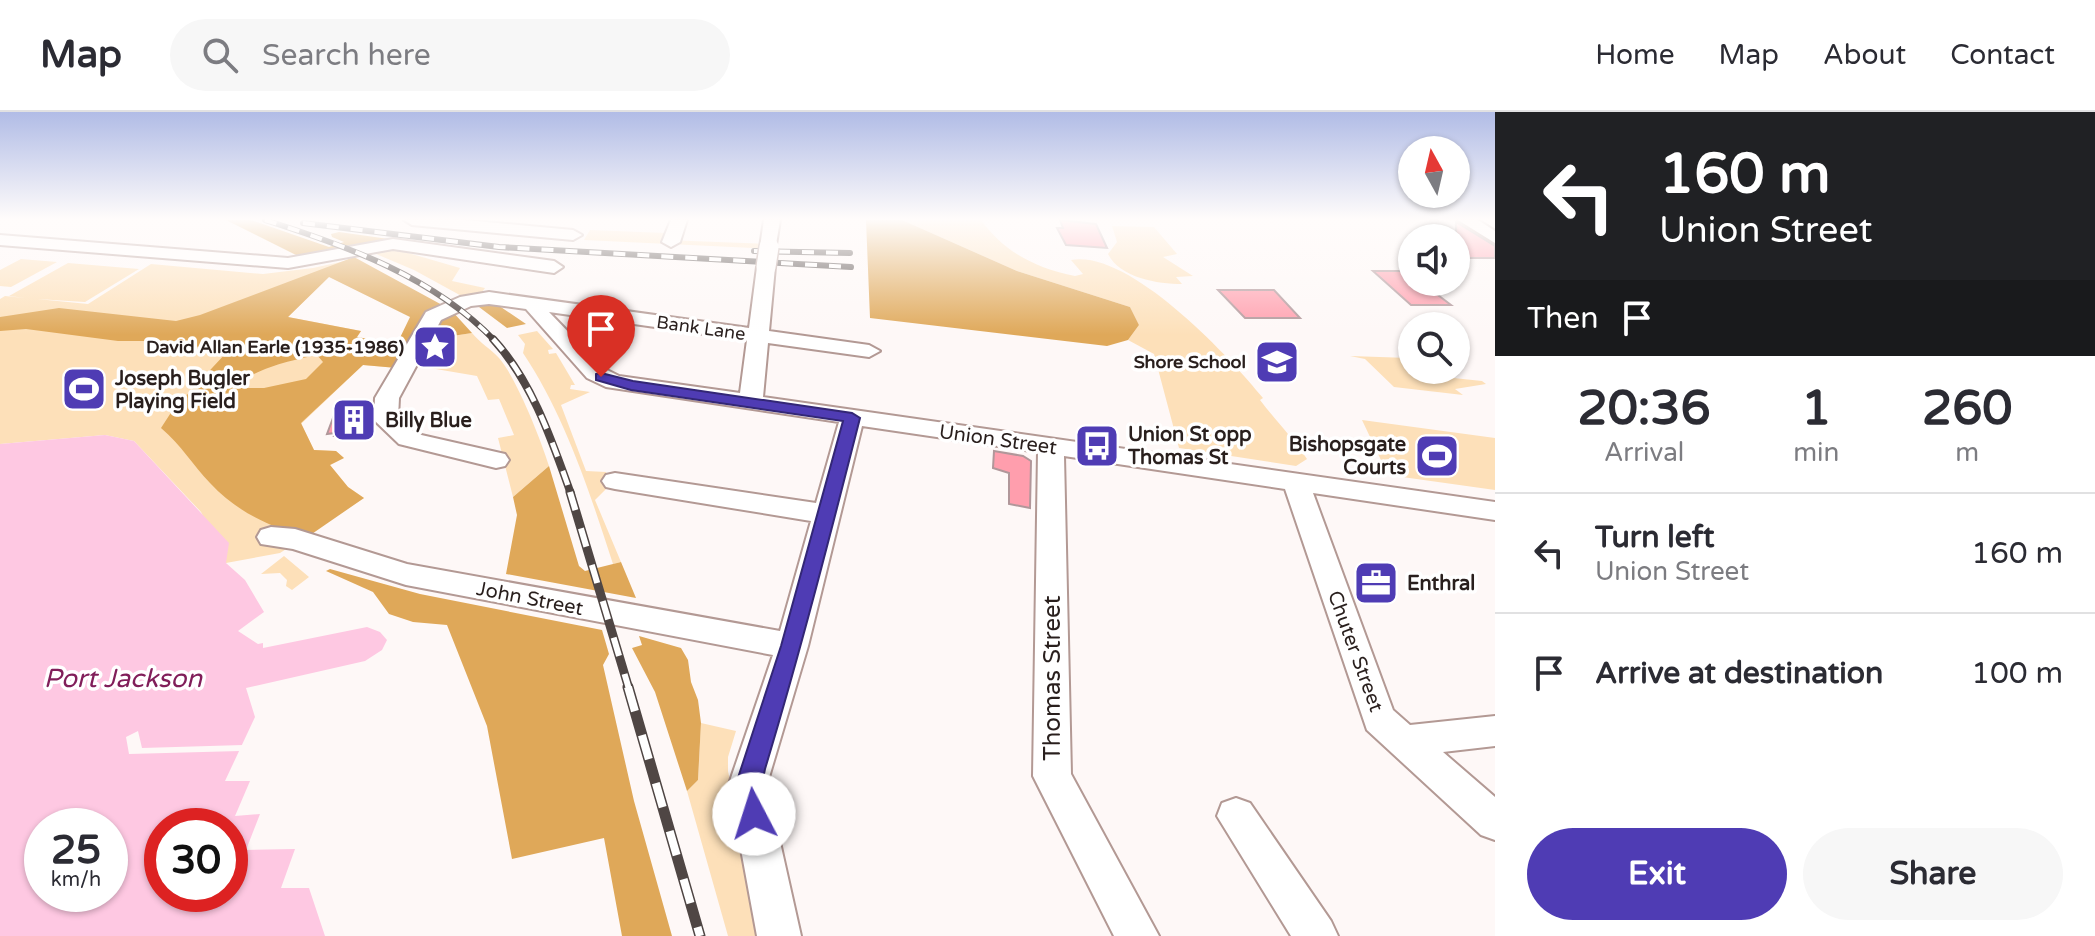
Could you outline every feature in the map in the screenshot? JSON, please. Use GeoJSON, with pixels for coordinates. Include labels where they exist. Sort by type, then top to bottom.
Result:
{"type":"FeatureCollection","features":[{"type":"Feature","properties":{"kind":"street"},"geometry":{"type":"LineString","coordinates":[[231,258],[288,263],[321,258]]}},
{"type":"Feature","properties":{"kind":"street"},"geometry":{"type":"LineString","coordinates":[[494,258],[554,267]]}},
{"type":"Feature","properties":{"kind":"street"},"geometry":{"type":"LineString","coordinates":[[534,305],[559,258]]}},
{"type":"Feature","properties":{"kind":"street"},"geometry":{"type":"LineString","coordinates":[[751,402],[767,258]]}},
{"type":"Feature","properties":{"kind":"street","name":"Bank Lane"},"geometry":{"type":"LineString","coordinates":[[496,460],[408,439],[386,420],[387,398],[436,313],[480,299],[869,351]]}},
{"type":"Feature","properties":{"kind":"street","name":"Union Street"},"geometry":{"type":"LineString","coordinates":[[534,305],[595,373],[607,380],[1495,511]]}},
{"type":"Feature","properties":{"kind":"street"},"geometry":{"type":"LineString","coordinates":[[779,936],[748,784],[792,646],[852,418]]}},
{"type":"Feature","properties":{"kind":"street","name":"Thomas Street"},"geometry":{"type":"LineString","coordinates":[[1051,447],[1052,776],[1137,936]]}},
{"type":"Feature","properties":{"kind":"street"},"geometry":{"type":"LineString","coordinates":[[615,481],[827,514]]}},
{"type":"Feature","properties":{"kind":"street","name":"Chuter Street"},"geometry":{"type":"LineString","coordinates":[[1296,482],[1379,719],[1495,822]]}},
{"type":"Feature","properties":{"kind":"street","name":"John Street"},"geometry":{"type":"LineString","coordinates":[[271,537],[295,539],[406,574],[792,646]]}},
{"type":"Feature","properties":{"kind":"street"},"geometry":{"type":"LineString","coordinates":[[1403,741],[1495,731]]}},
{"type":"Feature","properties":{"kind":"street"},"geometry":{"type":"LineString","coordinates":[[1236,816],[1316,936]]}},
{"type":"Feature","properties":{"kind":"shaded area"},"geometry":{"type":"Polygon","coordinates":[[[350,258],[357,258],[444,306],[397,368],[363,365],[301,423],[314,450],[336,451],[344,458],[330,465],[348,487],[364,498],[306,538],[266,523],[231,502],[161,428],[172,411],[226,353],[172,341],[118,341],[26,329],[0,331],[0,317],[59,308],[176,321],[200,315],[350,258]],[[329,277],[288,317],[361,331],[357,337],[397,344],[410,317],[329,277]],[[317,355],[285,362],[250,376],[235,388],[264,388],[306,379],[323,362],[317,355]]]}},
{"type":"Feature","properties":{"kind":"shaded area"},"geometry":{"type":"Polygon","coordinates":[[[387,258],[427,258],[460,268],[452,281],[485,288],[467,299],[387,258]]]}},
{"type":"Feature","properties":{"kind":"shaded area"},"geometry":{"type":"Polygon","coordinates":[[[868,258],[989,258],[1017,271],[1130,307],[1139,325],[1128,340],[1107,346],[870,318],[868,258]]]}},
{"type":"Feature","properties":{"kind":"shaded area"},"geometry":{"type":"Polygon","coordinates":[[[989,258],[1025,258],[1047,269],[1075,276],[1083,274],[1071,260],[1095,261],[1121,271],[1148,288],[1176,309],[1227,357],[1263,398],[1260,400],[1307,459],[1296,466],[1179,448],[1154,354],[1128,340],[1139,325],[1130,307],[1017,271],[989,258]]]}},
{"type":"Feature","properties":{"kind":"shaded area"},"geometry":{"type":"Polygon","coordinates":[[[1111,258],[1165,258],[1193,276],[1176,277],[1182,284],[1162,283],[1130,274],[1111,258]]]}},
{"type":"Feature","properties":{"kind":"shaded area"},"geometry":{"type":"Polygon","coordinates":[[[21,259],[57,262],[11,287],[0,286],[0,270],[21,259]]]}},
{"type":"Feature","properties":{"kind":"shaded area"},"geometry":{"type":"Polygon","coordinates":[[[345,261],[288,317],[361,331],[357,337],[397,344],[411,317],[397,368],[363,365],[301,424],[314,450],[336,451],[344,458],[330,465],[348,487],[364,498],[280,553],[226,563],[201,512],[134,441],[105,435],[0,444],[0,299],[5,296],[25,298],[9,296],[68,263],[139,269],[85,302],[37,299],[88,304],[151,264],[263,274],[345,261]]]}},
{"type":"Feature","properties":{"kind":"shaded area"},"geometry":{"type":"Polygon","coordinates":[[[465,303],[495,303],[526,324],[507,328],[475,304],[452,311],[472,333],[426,340],[439,316],[465,303]]]}},
{"type":"Feature","properties":{"kind":"shaded area"},"geometry":{"type":"Polygon","coordinates":[[[537,331],[553,349],[548,350],[549,354],[556,353],[575,385],[571,385],[570,389],[590,392],[561,405],[586,471],[606,472],[610,485],[595,500],[621,562],[613,564],[564,429],[523,353],[525,344],[518,335],[537,331]]]}},
{"type":"Feature","properties":{"kind":"shaded area"},"geometry":{"type":"Polygon","coordinates":[[[472,333],[499,358],[513,379],[549,466],[513,497],[498,438],[514,435],[499,399],[488,400],[477,376],[424,367],[428,356],[426,340],[472,333]]]}},
{"type":"Feature","properties":{"kind":"shaded area"},"geometry":{"type":"Polygon","coordinates":[[[1350,356],[1398,358],[1398,384],[1470,384],[1470,380],[1486,384],[1455,389],[1463,395],[1394,387],[1365,359],[1350,356]]]}},
{"type":"Feature","properties":{"kind":"shaded area","name":"Bishopsgate Courts"},"geometry":{"type":"Polygon","coordinates":[[[1362,420],[1495,438],[1495,490],[1388,475],[1362,420]]]}},
{"type":"Feature","properties":{"kind":"shaded area"},"geometry":{"type":"Polygon","coordinates":[[[549,466],[579,566],[585,571],[621,562],[636,598],[506,574],[517,515],[513,497],[549,466]]]}},
{"type":"Feature","properties":{"kind":"shaded area"},"geometry":{"type":"Polygon","coordinates":[[[284,556],[309,577],[292,590],[286,586],[287,580],[280,573],[261,574],[284,556]]]}},
{"type":"Feature","properties":{"kind":"shaded area"},"geometry":{"type":"Polygon","coordinates":[[[330,569],[420,594],[602,630],[609,654],[603,665],[634,801],[672,936],[622,936],[604,838],[512,859],[487,726],[447,625],[413,622],[389,614],[373,592],[326,571],[330,569]]]}},
{"type":"Feature","properties":{"kind":"shaded area"},"geometry":{"type":"Polygon","coordinates":[[[639,636],[681,648],[688,660],[701,723],[698,780],[687,791],[655,692],[632,648],[642,645],[639,636]]]}},
{"type":"Feature","properties":{"kind":"shaded area"},"geometry":{"type":"Polygon","coordinates":[[[701,723],[736,731],[728,757],[728,771],[761,936],[728,936],[687,791],[698,780],[701,723]]]}},
{"type":"Feature","properties":{"kind":"water","name":"Port Jackson"},"geometry":{"type":"Polygon","coordinates":[[[105,435],[134,441],[229,543],[226,563],[245,580],[264,612],[238,631],[258,644],[263,643],[263,648],[367,627],[380,632],[387,640],[382,650],[365,661],[246,688],[255,717],[225,781],[250,781],[238,808],[144,808],[144,912],[248,912],[248,850],[295,849],[281,888],[309,888],[325,936],[0,936],[0,444],[105,435]]]}},
{"type":"Feature","properties":{"kind":"water","name":"Port Jackson"},"geometry":{"type":"Polygon","coordinates":[[[260,814],[248,845],[248,815],[260,814]]]}},
{"type":"Feature","properties":{"kind":"pier"},"geometry":{"type":"Polygon","coordinates":[[[138,731],[142,748],[243,745],[240,751],[129,754],[126,737],[138,731]]]}},
{"type":"Feature","properties":{"kind":"building"},"geometry":{"type":"Polygon","coordinates":[[[1373,271],[1398,271],[1398,293],[1373,271]]]}},
{"type":"Feature","properties":{"kind":"building"},"geometry":{"type":"Polygon","coordinates":[[[1218,290],[1274,290],[1300,318],[1245,318],[1218,290]]]}},
{"type":"Feature","properties":{"kind":"building"},"geometry":{"type":"Polygon","coordinates":[[[1401,296],[1439,296],[1451,305],[1411,305],[1401,296]]]}},
{"type":"Feature","properties":{"kind":"building","name":"Billy Blue"},"geometry":{"type":"Polygon","coordinates":[[[356,408],[354,416],[368,415],[362,434],[327,434],[336,410],[356,408]]]}},
{"type":"Feature","properties":{"kind":"building"},"geometry":{"type":"Polygon","coordinates":[[[994,451],[1023,456],[1031,461],[1030,508],[1009,504],[1009,473],[993,468],[994,451]]]}},
{"type":"Feature","properties":{"kind":"railway"},"geometry":{"type":"LineString","coordinates":[[371,258],[417,281],[445,299],[493,339]]}},
{"type":"Feature","properties":{"kind":"railway"},"geometry":{"type":"LineString","coordinates":[[701,258],[851,267]]}},
{"type":"Feature","properties":{"kind":"railway"},"geometry":{"type":"LineString","coordinates":[[493,339],[530,393],[571,494]]}},
{"type":"Feature","properties":{"kind":"railway"},"geometry":{"type":"LineString","coordinates":[[570,492],[629,689]]}},
{"type":"Feature","properties":{"kind":"railway"},"geometry":{"type":"LineString","coordinates":[[628,687],[700,936]]}},
{"type":"Feature","properties":{"kind":"place","name":"David Allan Earle (1935-1986)"},"geometry":{"type":"Point","coordinates":[435,347]}},
{"type":"Feature","properties":{"kind":"place","name":"Shore School"},"geometry":{"type":"Point","coordinates":[1277,362]}},
{"type":"Feature","properties":{"kind":"place","name":"Joseph Bugler Playing Field"},"geometry":{"type":"Point","coordinates":[84,389]}},
{"type":"Feature","properties":{"kind":"place","name":"Billy Blue"},"geometry":{"type":"Point","coordinates":[354,420]}},
{"type":"Feature","properties":{"kind":"place","name":"Union St opp Thomas St"},"geometry":{"type":"Point","coordinates":[1097,446]}},
{"type":"Feature","properties":{"kind":"place","name":"Bishopsgate Courts"},"geometry":{"type":"Point","coordinates":[1437,456]}},
{"type":"Feature","properties":{"kind":"place","name":"Enthral"},"geometry":{"type":"Point","coordinates":[1376,583]}},
{"type":"Feature","properties":{"kind":"route"},"geometry":{"type":"LineString","coordinates":[[601,377],[631,386],[852,418],[792,646],[748,784],[754,814]]}}]}
